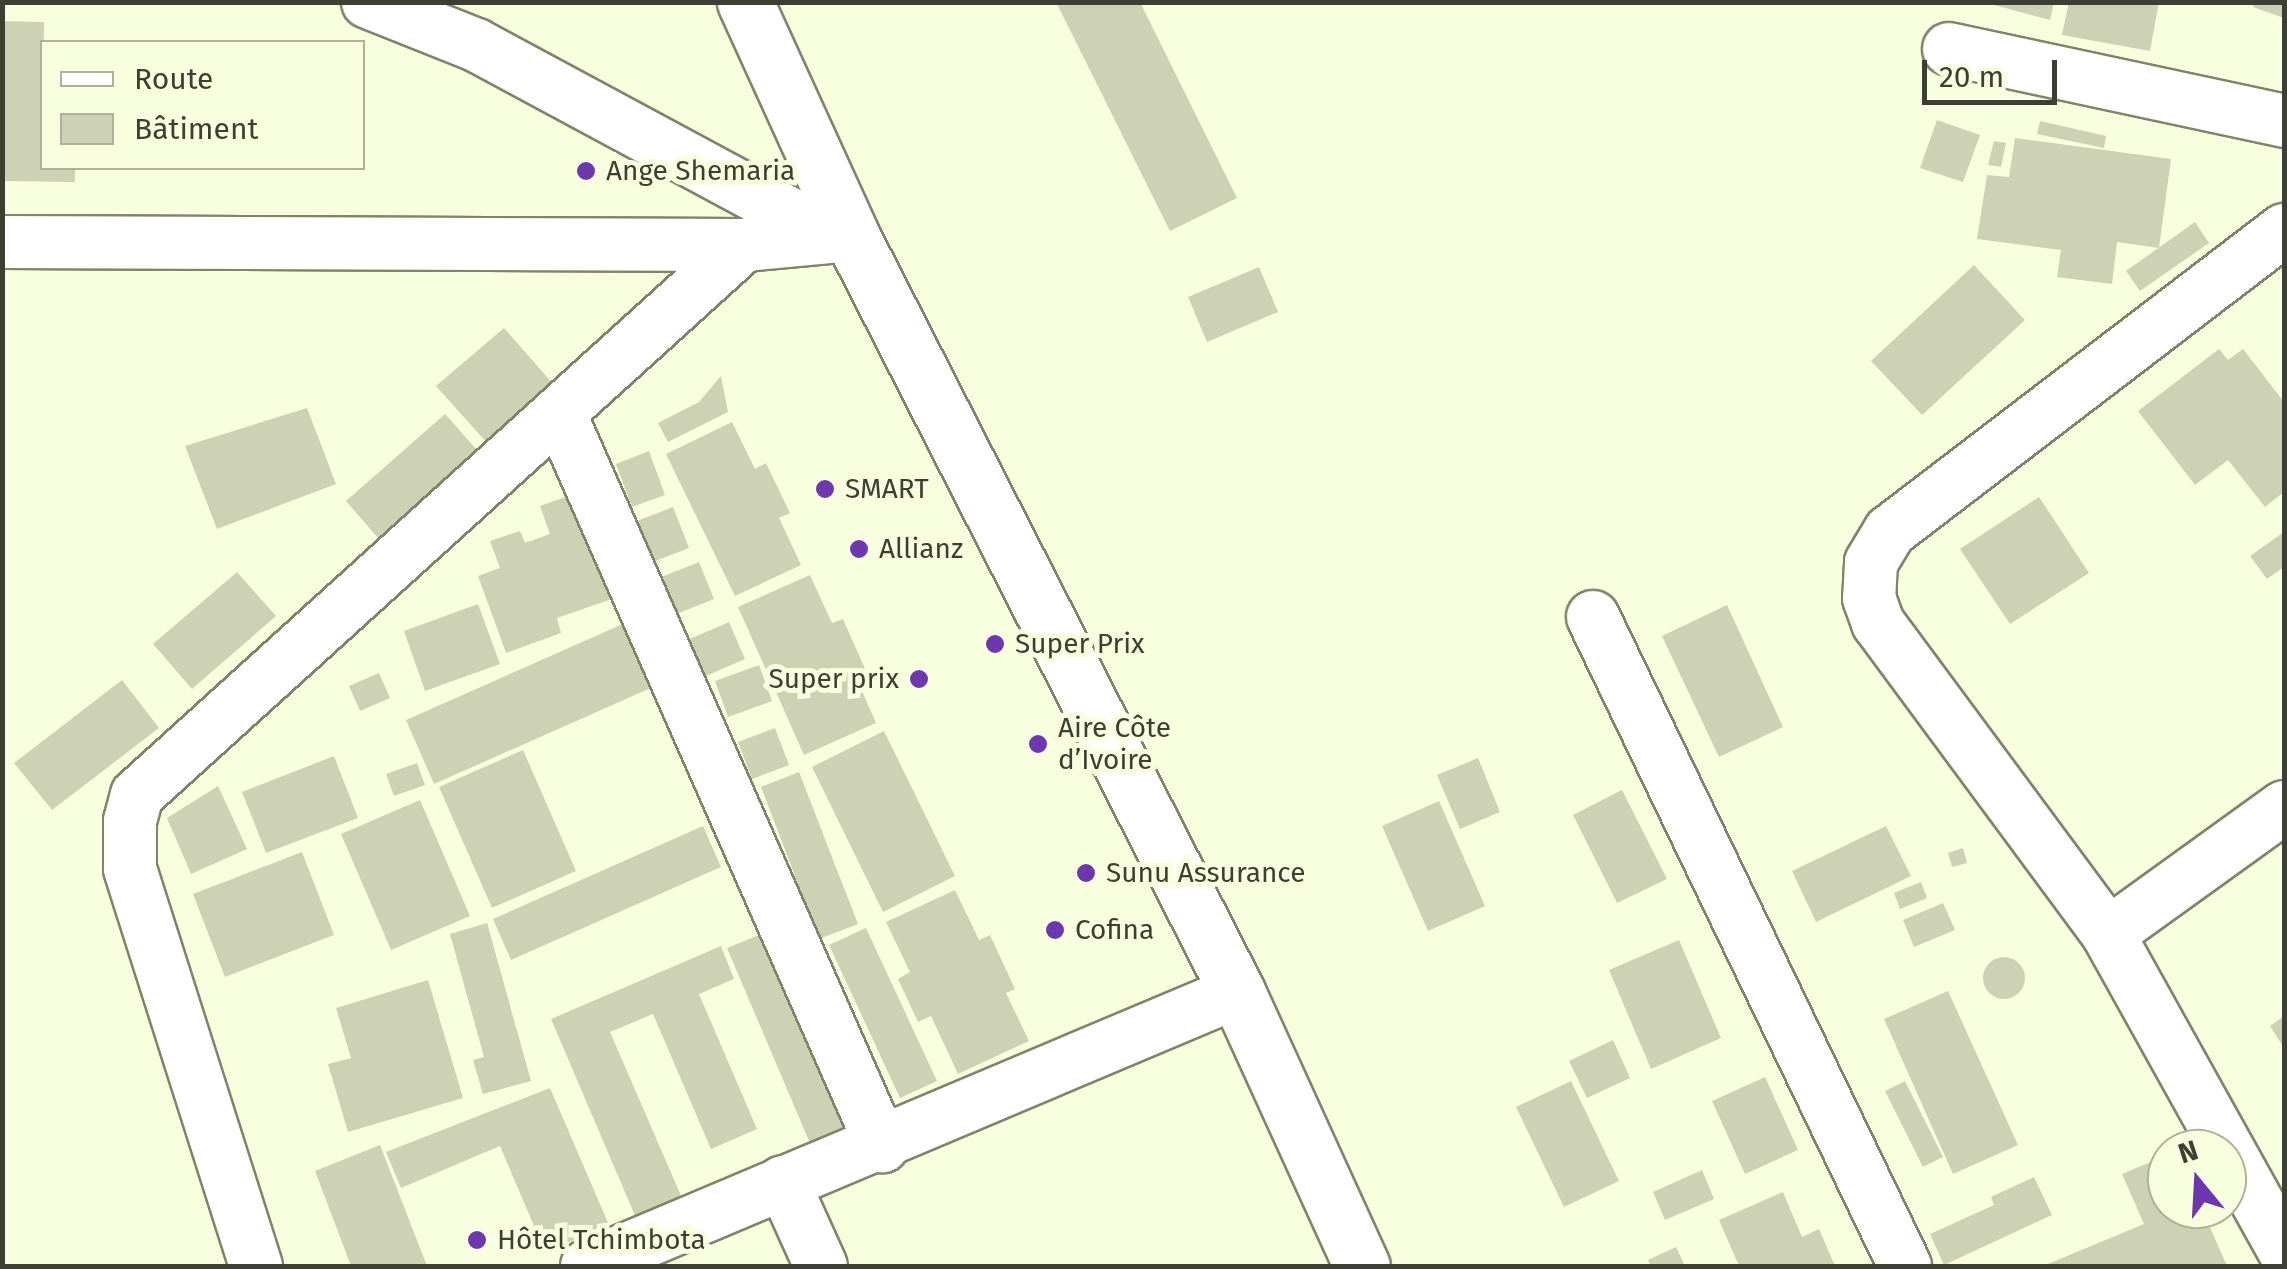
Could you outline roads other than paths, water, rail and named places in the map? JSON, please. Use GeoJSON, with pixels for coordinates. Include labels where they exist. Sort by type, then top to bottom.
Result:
{"type":"FeatureCollection","features":[{"type":"Feature","properties":{"kind":"main road"},"geometry":{"type":"LineString","coordinates":[[745,2],[840,235],[1237,992],[1362,1266]]}},
{"type":"Feature","properties":{"kind":"street"},"geometry":{"type":"LineString","coordinates":[[368,2],[476,45],[840,235]]}},
{"type":"Feature","properties":{"kind":"street"},"geometry":{"type":"LineString","coordinates":[[1949,49],[2284,121]]}},
{"type":"Feature","properties":{"kind":"street"},"geometry":{"type":"LineString","coordinates":[[2284,230],[1890,531],[1870,562],[1869,598],[1878,624],[2108,934],[2284,1250]]}},
{"type":"Feature","properties":{"kind":"street"},"geometry":{"type":"LineString","coordinates":[[2,242],[744,246],[840,235]]}},
{"type":"Feature","properties":{"kind":"street"},"geometry":{"type":"LineString","coordinates":[[256,1266],[130,868],[130,821],[138,795],[561,416],[744,246]]}},
{"type":"Feature","properties":{"kind":"street"},"geometry":{"type":"LineString","coordinates":[[561,416],[882,1146]]}},
{"type":"Feature","properties":{"kind":"street"},"geometry":{"type":"LineString","coordinates":[[1594,618],[1905,1266]]}},
{"type":"Feature","properties":{"kind":"street"},"geometry":{"type":"LineString","coordinates":[[2108,934],[2284,807]]}},
{"type":"Feature","properties":{"kind":"street"},"geometry":{"type":"LineString","coordinates":[[587,1266],[784,1182],[882,1146],[1237,992]]}},
{"type":"Feature","properties":{"kind":"street"},"geometry":{"type":"LineString","coordinates":[[784,1182],[821,1266]]}},
{"type":"Feature","properties":{"kind":"place","name":"Ange Shemaria"},"geometry":{"type":"Point","coordinates":[586,171]}},
{"type":"Feature","properties":{"kind":"place","name":"SMART"},"geometry":{"type":"Point","coordinates":[825,489]}},
{"type":"Feature","properties":{"kind":"place","name":"Allianz"},"geometry":{"type":"Point","coordinates":[859,549]}},
{"type":"Feature","properties":{"kind":"place","name":"Super Prix"},"geometry":{"type":"Point","coordinates":[995,644]}},
{"type":"Feature","properties":{"kind":"place","name":"Super prix"},"geometry":{"type":"Point","coordinates":[919,679]}},
{"type":"Feature","properties":{"kind":"place","name":"Aire Côte d’Ivoire"},"geometry":{"type":"Point","coordinates":[1038,744]}},
{"type":"Feature","properties":{"kind":"place","name":"Sunu Assurance"},"geometry":{"type":"Point","coordinates":[1086,873]}},
{"type":"Feature","properties":{"kind":"place","name":"Cofina"},"geometry":{"type":"Point","coordinates":[1055,930]}},
{"type":"Feature","properties":{"kind":"place","name":"Hôtel Tchimbota"},"geometry":{"type":"Point","coordinates":[477,1240]}}]}
